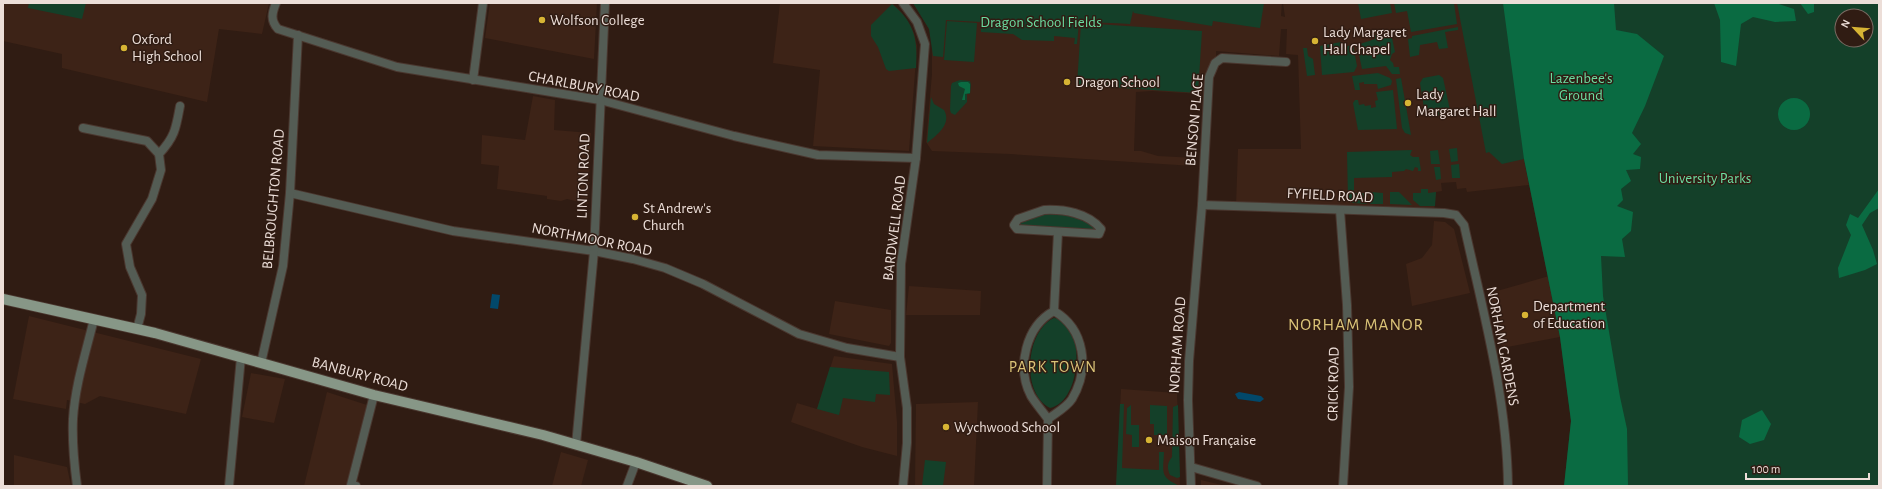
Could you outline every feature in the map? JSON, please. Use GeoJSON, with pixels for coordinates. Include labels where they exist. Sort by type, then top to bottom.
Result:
{"type":"FeatureCollection","features":[{"type":"Feature","properties":{"kind":"main road","name":"BANBURY ROAD"},"geometry":{"type":"LineString","coordinates":[[3,299],[137,329],[374,395],[543,435],[636,462],[707,486]]}},
{"type":"Feature","properties":{"kind":"street","name":"CHARLBURY ROAD"},"geometry":{"type":"LineString","coordinates":[[276,3],[272,13],[272,23],[278,29],[397,67],[600,100],[734,136],[818,155],[916,158]]}},
{"type":"Feature","properties":{"kind":"street"},"geometry":{"type":"LineString","coordinates":[[474,80],[483,3]]}},
{"type":"Feature","properties":{"kind":"street","name":"LINTON ROAD"},"geometry":{"type":"LineString","coordinates":[[576,445],[594,250],[605,3]]}},
{"type":"Feature","properties":{"kind":"street","name":"BARDWELL ROAD"},"geometry":{"type":"LineString","coordinates":[[903,3],[917,22],[924,44],[916,158],[901,264],[900,357],[907,408],[907,442],[903,486]]}},
{"type":"Feature","properties":{"kind":"street","name":"BELBROUGHTON ROAD"},"geometry":{"type":"LineString","coordinates":[[261,363],[283,266],[290,193],[298,35]]}},
{"type":"Feature","properties":{"kind":"street","name":"BENSON PLACE"},"geometry":{"type":"LineString","coordinates":[[1202,205],[1208,86],[1209,76],[1215,63],[1226,58],[1286,62]]}},
{"type":"Feature","properties":{"kind":"street"},"geometry":{"type":"LineString","coordinates":[[159,154],[170,142],[176,126],[180,106]]}},
{"type":"Feature","properties":{"kind":"street"},"geometry":{"type":"LineString","coordinates":[[83,128],[147,141],[159,154],[161,170],[152,198],[126,244],[130,267],[142,295],[141,314],[137,329]]}},
{"type":"Feature","properties":{"kind":"street","name":"NORTHMOOR ROAD"},"geometry":{"type":"LineString","coordinates":[[290,193],[453,231],[594,250],[665,268],[703,284],[799,334],[848,348],[900,357]]}},
{"type":"Feature","properties":{"kind":"street","name":"FYFIELD ROAD"},"geometry":{"type":"LineString","coordinates":[[1202,205],[1444,213],[1456,215]]}},
{"type":"Feature","properties":{"kind":"street","name":"NORHAM ROAD"},"geometry":{"type":"LineString","coordinates":[[1191,486],[1188,400],[1189,361],[1202,205]]}},
{"type":"Feature","properties":{"kind":"street"},"geometry":{"type":"LineString","coordinates":[[1058,210],[1081,216],[1096,223],[1101,230],[1099,234],[1058,232],[1017,229],[1014,225],[1018,219],[1033,214],[1058,210]]}},
{"type":"Feature","properties":{"kind":"street","name":"CRICK ROAD"},"geometry":{"type":"LineString","coordinates":[[1340,210],[1347,305],[1349,387],[1343,486]]}},
{"type":"Feature","properties":{"kind":"street","name":"NORHAM GARDENS"},"geometry":{"type":"LineString","coordinates":[[1456,215],[1464,225],[1496,369],[1507,449],[1508,486]]}},
{"type":"Feature","properties":{"kind":"street"},"geometry":{"type":"LineString","coordinates":[[1054,311],[1058,232]]}},
{"type":"Feature","properties":{"kind":"street"},"geometry":{"type":"LineString","coordinates":[[1048,419],[1072,399],[1080,379],[1082,362],[1077,335],[1072,325],[1066,318],[1054,311]]}},
{"type":"Feature","properties":{"kind":"street"},"geometry":{"type":"LineString","coordinates":[[1047,486],[1048,419],[1031,396],[1026,380],[1025,362],[1028,341],[1036,325],[1044,317],[1054,311]]}},
{"type":"Feature","properties":{"kind":"street"},"geometry":{"type":"LineString","coordinates":[[77,486],[72,454],[73,417],[79,383],[94,319]]}},
{"type":"Feature","properties":{"kind":"street"},"geometry":{"type":"LineString","coordinates":[[229,486],[241,357]]}},
{"type":"Feature","properties":{"kind":"street"},"geometry":{"type":"LineString","coordinates":[[356,486],[351,485],[374,395]]}},
{"type":"Feature","properties":{"kind":"street"},"geometry":{"type":"LineString","coordinates":[[627,486],[636,462]]}},
{"type":"Feature","properties":{"kind":"street"},"geometry":{"type":"LineString","coordinates":[[1191,467],[1257,486]]}},
{"type":"Feature","properties":{"kind":"shaded area","name":"Oxford High School"},"geometry":{"type":"Polygon","coordinates":[[[3,3],[269,3],[262,34],[219,29],[207,102],[62,68],[62,54],[3,41],[3,3]]]}},
{"type":"Feature","properties":{"kind":"shaded area","name":"Wolfson College"},"geometry":{"type":"Polygon","coordinates":[[[490,3],[597,3],[594,59],[485,38],[490,3]]]}},
{"type":"Feature","properties":{"kind":"shaded area"},"geometry":{"type":"Polygon","coordinates":[[[780,3],[892,3],[902,13],[914,33],[917,46],[909,151],[813,146],[820,70],[773,63],[780,3]]]}},
{"type":"Feature","properties":{"kind":"shaded area"},"geometry":{"type":"Polygon","coordinates":[[[913,3],[1282,3],[1281,16],[1285,17],[1283,3],[1503,3],[1524,159],[1529,185],[1467,192],[1466,188],[1457,189],[1456,182],[1441,183],[1442,191],[1436,192],[1434,213],[1236,205],[1238,149],[1301,149],[1298,55],[1286,54],[1287,29],[1281,29],[1279,56],[1216,51],[1216,58],[1205,73],[1201,94],[1152,91],[1136,92],[1134,151],[1141,151],[1158,156],[1196,158],[1195,165],[1193,166],[1010,154],[932,151],[926,142],[932,74],[932,40],[929,29],[913,3]]]}},
{"type":"Feature","properties":{"kind":"shaded area"},"geometry":{"type":"Polygon","coordinates":[[[533,96],[555,100],[554,130],[591,133],[588,204],[567,199],[561,201],[547,199],[547,196],[497,189],[499,166],[481,164],[482,135],[525,140],[533,96]]]}},
{"type":"Feature","properties":{"kind":"shaded area"},"geometry":{"type":"Polygon","coordinates":[[[1434,221],[1445,222],[1454,229],[1470,293],[1412,306],[1406,264],[1422,258],[1432,245],[1434,221]]]}},
{"type":"Feature","properties":{"kind":"shaded area","name":"Department of Education"},"geometry":{"type":"Polygon","coordinates":[[[1549,276],[1560,337],[1502,348],[1490,293],[1549,276]]]}},
{"type":"Feature","properties":{"kind":"shaded area"},"geometry":{"type":"Polygon","coordinates":[[[909,286],[981,291],[980,315],[906,315],[909,286]]]}},
{"type":"Feature","properties":{"kind":"shaded area"},"geometry":{"type":"Polygon","coordinates":[[[835,301],[891,310],[891,343],[889,346],[829,334],[835,301]]]}},
{"type":"Feature","properties":{"kind":"shaded area"},"geometry":{"type":"Polygon","coordinates":[[[29,316],[201,359],[186,414],[100,396],[85,404],[67,400],[66,409],[13,399],[29,316]]]}},
{"type":"Feature","properties":{"kind":"shaded area"},"geometry":{"type":"Polygon","coordinates":[[[834,356],[892,364],[897,422],[897,456],[862,447],[791,422],[797,403],[817,409],[834,356]]]}},
{"type":"Feature","properties":{"kind":"shaded area"},"geometry":{"type":"Polygon","coordinates":[[[251,373],[285,379],[274,423],[242,417],[251,373]]]}},
{"type":"Feature","properties":{"kind":"shaded area","name":"Maison Française"},"geometry":{"type":"Polygon","coordinates":[[[1121,389],[1177,393],[1180,486],[1116,486],[1121,389]]]}},
{"type":"Feature","properties":{"kind":"shaded area"},"geometry":{"type":"Polygon","coordinates":[[[327,392],[367,405],[348,486],[304,486],[327,392]]]}},
{"type":"Feature","properties":{"kind":"shaded area","name":"Wychwood School"},"geometry":{"type":"Polygon","coordinates":[[[978,402],[974,486],[915,486],[916,404],[978,402]]]}},
{"type":"Feature","properties":{"kind":"shaded area"},"geometry":{"type":"Polygon","coordinates":[[[561,452],[588,460],[581,486],[552,486],[561,452]]]}},
{"type":"Feature","properties":{"kind":"shaded area"},"geometry":{"type":"Polygon","coordinates":[[[14,455],[67,467],[71,486],[14,486],[14,455]]]}},
{"type":"Feature","properties":{"kind":"shaded area"},"geometry":{"type":"Polygon","coordinates":[[[1201,480],[1226,486],[1201,486],[1201,480]]]}},
{"type":"Feature","properties":{"kind":"green space"},"geometry":{"type":"Polygon","coordinates":[[[29,3],[86,3],[82,19],[28,8],[29,3]]]}},
{"type":"Feature","properties":{"kind":"green space","name":"Dragon School Fields"},"geometry":{"type":"Polygon","coordinates":[[[913,3],[1264,3],[1260,28],[1213,21],[1212,26],[1134,13],[1133,11],[1130,24],[1079,22],[1077,44],[1074,44],[1075,38],[1054,36],[1054,41],[1022,40],[1013,34],[981,32],[981,22],[946,20],[943,57],[933,56],[929,29],[913,3]]]}},
{"type":"Feature","properties":{"kind":"green space"},"geometry":{"type":"Polygon","coordinates":[[[1358,3],[1390,3],[1392,13],[1361,19],[1358,3]]]}},
{"type":"Feature","properties":{"kind":"green space"},"geometry":{"type":"Polygon","coordinates":[[[1394,3],[1454,3],[1457,24],[1411,32],[1407,11],[1396,13],[1394,3]]]}},
{"type":"Feature","properties":{"kind":"green space","name":"University Parks"},"geometry":{"type":"Polygon","coordinates":[[[1457,3],[1879,3],[1879,486],[1564,486],[1571,421],[1560,337],[1524,159],[1502,164],[1489,152],[1486,153],[1457,3]]]}},
{"type":"Feature","properties":{"kind":"green space","name":"Lazenbee's Ground"},"geometry":{"type":"Polygon","coordinates":[[[1503,3],[1614,3],[1616,30],[1637,34],[1664,56],[1645,106],[1632,133],[1641,144],[1633,154],[1641,157],[1640,169],[1626,170],[1631,181],[1621,189],[1623,200],[1617,206],[1633,212],[1631,231],[1622,239],[1625,257],[1601,256],[1603,296],[1620,397],[1627,429],[1628,486],[1564,486],[1571,421],[1560,337],[1524,159],[1503,3]]]}},
{"type":"Feature","properties":{"kind":"green space"},"geometry":{"type":"Polygon","coordinates":[[[1714,3],[1776,3],[1794,9],[1796,21],[1775,22],[1753,17],[1741,24],[1736,66],[1721,62],[1720,20],[1714,3]]]}},
{"type":"Feature","properties":{"kind":"green space"},"geometry":{"type":"Polygon","coordinates":[[[1800,3],[1814,3],[1814,12],[1808,14],[1800,3]]]}},
{"type":"Feature","properties":{"kind":"green space"},"geometry":{"type":"Polygon","coordinates":[[[892,4],[906,18],[913,33],[916,49],[916,68],[889,71],[886,69],[878,47],[871,36],[871,25],[892,4]]]}},
{"type":"Feature","properties":{"kind":"green space"},"geometry":{"type":"Polygon","coordinates":[[[947,21],[977,23],[974,62],[944,60],[947,21]]]}},
{"type":"Feature","properties":{"kind":"green space"},"geometry":{"type":"Polygon","coordinates":[[[1081,23],[1202,31],[1198,93],[1077,85],[1081,23]]]}},
{"type":"Feature","properties":{"kind":"green space"},"geometry":{"type":"Polygon","coordinates":[[[1458,27],[1458,30],[1445,32],[1448,48],[1439,49],[1437,42],[1420,45],[1419,55],[1410,57],[1408,39],[1412,38],[1412,36],[1458,27]]]}},
{"type":"Feature","properties":{"kind":"green space"},"geometry":{"type":"Polygon","coordinates":[[[1388,33],[1389,38],[1392,38],[1395,52],[1392,54],[1390,60],[1394,67],[1399,67],[1400,74],[1392,74],[1386,66],[1362,69],[1357,45],[1375,39],[1375,35],[1388,33]]]}},
{"type":"Feature","properties":{"kind":"green space"},"geometry":{"type":"Polygon","coordinates":[[[1341,42],[1342,47],[1353,45],[1357,66],[1354,72],[1322,75],[1320,46],[1341,42]]]}},
{"type":"Feature","properties":{"kind":"green space"},"geometry":{"type":"Polygon","coordinates":[[[1303,48],[1307,48],[1308,56],[1313,59],[1315,75],[1307,76],[1303,48]]]}},
{"type":"Feature","properties":{"kind":"green space"},"geometry":{"type":"Polygon","coordinates":[[[1378,73],[1390,78],[1392,81],[1391,85],[1378,89],[1377,84],[1364,84],[1364,82],[1359,83],[1360,90],[1355,90],[1352,76],[1378,73]]]}},
{"type":"Feature","properties":{"kind":"green space"},"geometry":{"type":"Polygon","coordinates":[[[1439,75],[1443,78],[1450,110],[1447,114],[1430,117],[1425,114],[1420,83],[1423,78],[1439,75]]]}},
{"type":"Feature","properties":{"kind":"green space"},"geometry":{"type":"Polygon","coordinates":[[[1401,78],[1411,135],[1405,133],[1402,128],[1396,79],[1401,78]]]}},
{"type":"Feature","properties":{"kind":"green space"},"geometry":{"type":"Polygon","coordinates":[[[960,80],[970,81],[970,94],[967,94],[967,102],[955,115],[951,113],[950,110],[951,86],[952,83],[960,80]]]}},
{"type":"Feature","properties":{"kind":"green space"},"geometry":{"type":"Polygon","coordinates":[[[968,82],[970,84],[970,93],[965,94],[965,100],[962,100],[965,89],[959,86],[958,83],[968,82]]]}},
{"type":"Feature","properties":{"kind":"green space"},"geometry":{"type":"Polygon","coordinates":[[[1393,90],[1397,129],[1358,130],[1353,103],[1355,100],[1358,100],[1359,105],[1371,105],[1371,108],[1376,107],[1375,101],[1378,100],[1376,92],[1393,90]]]}},
{"type":"Feature","properties":{"kind":"green space"},"geometry":{"type":"Polygon","coordinates":[[[931,97],[934,104],[944,110],[946,120],[942,129],[927,143],[931,97]]]}},
{"type":"Feature","properties":{"kind":"green space"},"geometry":{"type":"Polygon","coordinates":[[[1791,98],[1797,98],[1807,105],[1810,114],[1809,120],[1803,127],[1797,130],[1791,130],[1781,123],[1778,117],[1778,111],[1785,101],[1791,98]]]}},
{"type":"Feature","properties":{"kind":"green space"},"geometry":{"type":"Polygon","coordinates":[[[1457,148],[1458,161],[1451,162],[1449,149],[1457,148]]]}},
{"type":"Feature","properties":{"kind":"green space"},"geometry":{"type":"Polygon","coordinates":[[[1412,150],[1410,155],[1413,157],[1419,157],[1421,171],[1418,171],[1418,168],[1415,167],[1413,171],[1406,169],[1404,171],[1392,172],[1392,177],[1354,178],[1354,193],[1367,193],[1367,204],[1353,203],[1348,200],[1347,152],[1412,150]]]}},
{"type":"Feature","properties":{"kind":"green space"},"geometry":{"type":"Polygon","coordinates":[[[1438,150],[1440,164],[1431,164],[1430,151],[1438,150]]]}},
{"type":"Feature","properties":{"kind":"green space"},"geometry":{"type":"Polygon","coordinates":[[[1459,164],[1460,178],[1452,178],[1451,165],[1459,164]]]}},
{"type":"Feature","properties":{"kind":"green space"},"geometry":{"type":"Polygon","coordinates":[[[1434,167],[1440,167],[1441,179],[1436,180],[1434,167]]]}},
{"type":"Feature","properties":{"kind":"green space"},"geometry":{"type":"Polygon","coordinates":[[[1421,189],[1428,189],[1428,193],[1436,192],[1435,206],[1420,206],[1413,200],[1413,193],[1421,193],[1421,189]]]}},
{"type":"Feature","properties":{"kind":"green space"},"geometry":{"type":"Polygon","coordinates":[[[1879,189],[1879,208],[1870,213],[1862,225],[1873,250],[1877,264],[1865,270],[1839,278],[1838,268],[1851,235],[1846,225],[1850,214],[1858,218],[1879,189]]]}},
{"type":"Feature","properties":{"kind":"green space"},"geometry":{"type":"Polygon","coordinates":[[[1371,192],[1383,193],[1383,204],[1370,204],[1371,192]]]}},
{"type":"Feature","properties":{"kind":"green space"},"geometry":{"type":"Polygon","coordinates":[[[1390,192],[1399,192],[1412,205],[1390,204],[1390,192]]]}},
{"type":"Feature","properties":{"kind":"green space"},"geometry":{"type":"Polygon","coordinates":[[[1044,212],[1073,215],[1096,227],[1094,231],[1021,228],[1019,224],[1027,218],[1044,212]]]}},
{"type":"Feature","properties":{"kind":"green space"},"geometry":{"type":"Polygon","coordinates":[[[1054,318],[1064,322],[1072,332],[1076,361],[1074,377],[1069,391],[1061,402],[1050,408],[1041,401],[1034,390],[1030,363],[1032,348],[1037,336],[1044,325],[1054,318]]]}},
{"type":"Feature","properties":{"kind":"green space"},"geometry":{"type":"Polygon","coordinates":[[[830,367],[889,372],[890,395],[876,394],[875,402],[843,398],[839,415],[817,409],[830,367]]]}},
{"type":"Feature","properties":{"kind":"green space"},"geometry":{"type":"Polygon","coordinates":[[[1120,404],[1124,404],[1122,468],[1159,470],[1159,452],[1164,452],[1164,474],[1169,480],[1180,486],[1116,486],[1120,404]]]}},
{"type":"Feature","properties":{"kind":"green space"},"geometry":{"type":"Polygon","coordinates":[[[1131,405],[1131,425],[1139,425],[1139,447],[1132,447],[1132,435],[1126,434],[1127,408],[1131,405]]]}},
{"type":"Feature","properties":{"kind":"green space"},"geometry":{"type":"Polygon","coordinates":[[[1150,405],[1167,406],[1167,435],[1154,435],[1154,424],[1150,424],[1150,405]]]}},
{"type":"Feature","properties":{"kind":"green space"},"geometry":{"type":"Polygon","coordinates":[[[1178,405],[1180,477],[1177,478],[1170,475],[1168,466],[1172,457],[1173,407],[1178,405]]]}},
{"type":"Feature","properties":{"kind":"green space"},"geometry":{"type":"Polygon","coordinates":[[[1762,410],[1771,424],[1764,440],[1750,444],[1739,437],[1742,420],[1762,410]]]}},
{"type":"Feature","properties":{"kind":"green space"},"geometry":{"type":"Polygon","coordinates":[[[925,460],[946,462],[943,486],[922,486],[925,460]]]}},
{"type":"Feature","properties":{"kind":"water"},"geometry":{"type":"Polygon","coordinates":[[[492,294],[500,295],[498,309],[490,308],[492,294]]]}},
{"type":"Feature","properties":{"kind":"water"},"geometry":{"type":"Polygon","coordinates":[[[1239,392],[1261,396],[1264,399],[1260,402],[1238,399],[1235,394],[1239,392]]]}},
{"type":"Feature","properties":{"kind":"place","name":"Wolfson College"},"geometry":{"type":"Point","coordinates":[542,20]}},
{"type":"Feature","properties":{"kind":"place","name":"Lady Margaret Hall Chapel"},"geometry":{"type":"Point","coordinates":[1315,41]}},
{"type":"Feature","properties":{"kind":"place","name":"Oxford High School"},"geometry":{"type":"Point","coordinates":[124,48]}},
{"type":"Feature","properties":{"kind":"place","name":"Dragon School"},"geometry":{"type":"Point","coordinates":[1067,82]}},
{"type":"Feature","properties":{"kind":"place","name":"Lady Margaret Hall"},"geometry":{"type":"Point","coordinates":[1408,103]}},
{"type":"Feature","properties":{"kind":"place","name":"St Andrew's Church"},"geometry":{"type":"Point","coordinates":[635,217]}},
{"type":"Feature","properties":{"kind":"place","name":"Department of Education"},"geometry":{"type":"Point","coordinates":[1525,315]}},
{"type":"Feature","properties":{"kind":"place","name":"Wychwood School"},"geometry":{"type":"Point","coordinates":[946,427]}},
{"type":"Feature","properties":{"kind":"place","name":"Maison Française"},"geometry":{"type":"Point","coordinates":[1149,440]}},
{"type":"Feature","properties":{"kind":"district","name":"NORHAM MANOR"},"geometry":{"type":"Point","coordinates":[1356,324]}},
{"type":"Feature","properties":{"kind":"district","name":"PARK TOWN"},"geometry":{"type":"Point","coordinates":[1053,366]}}]}
